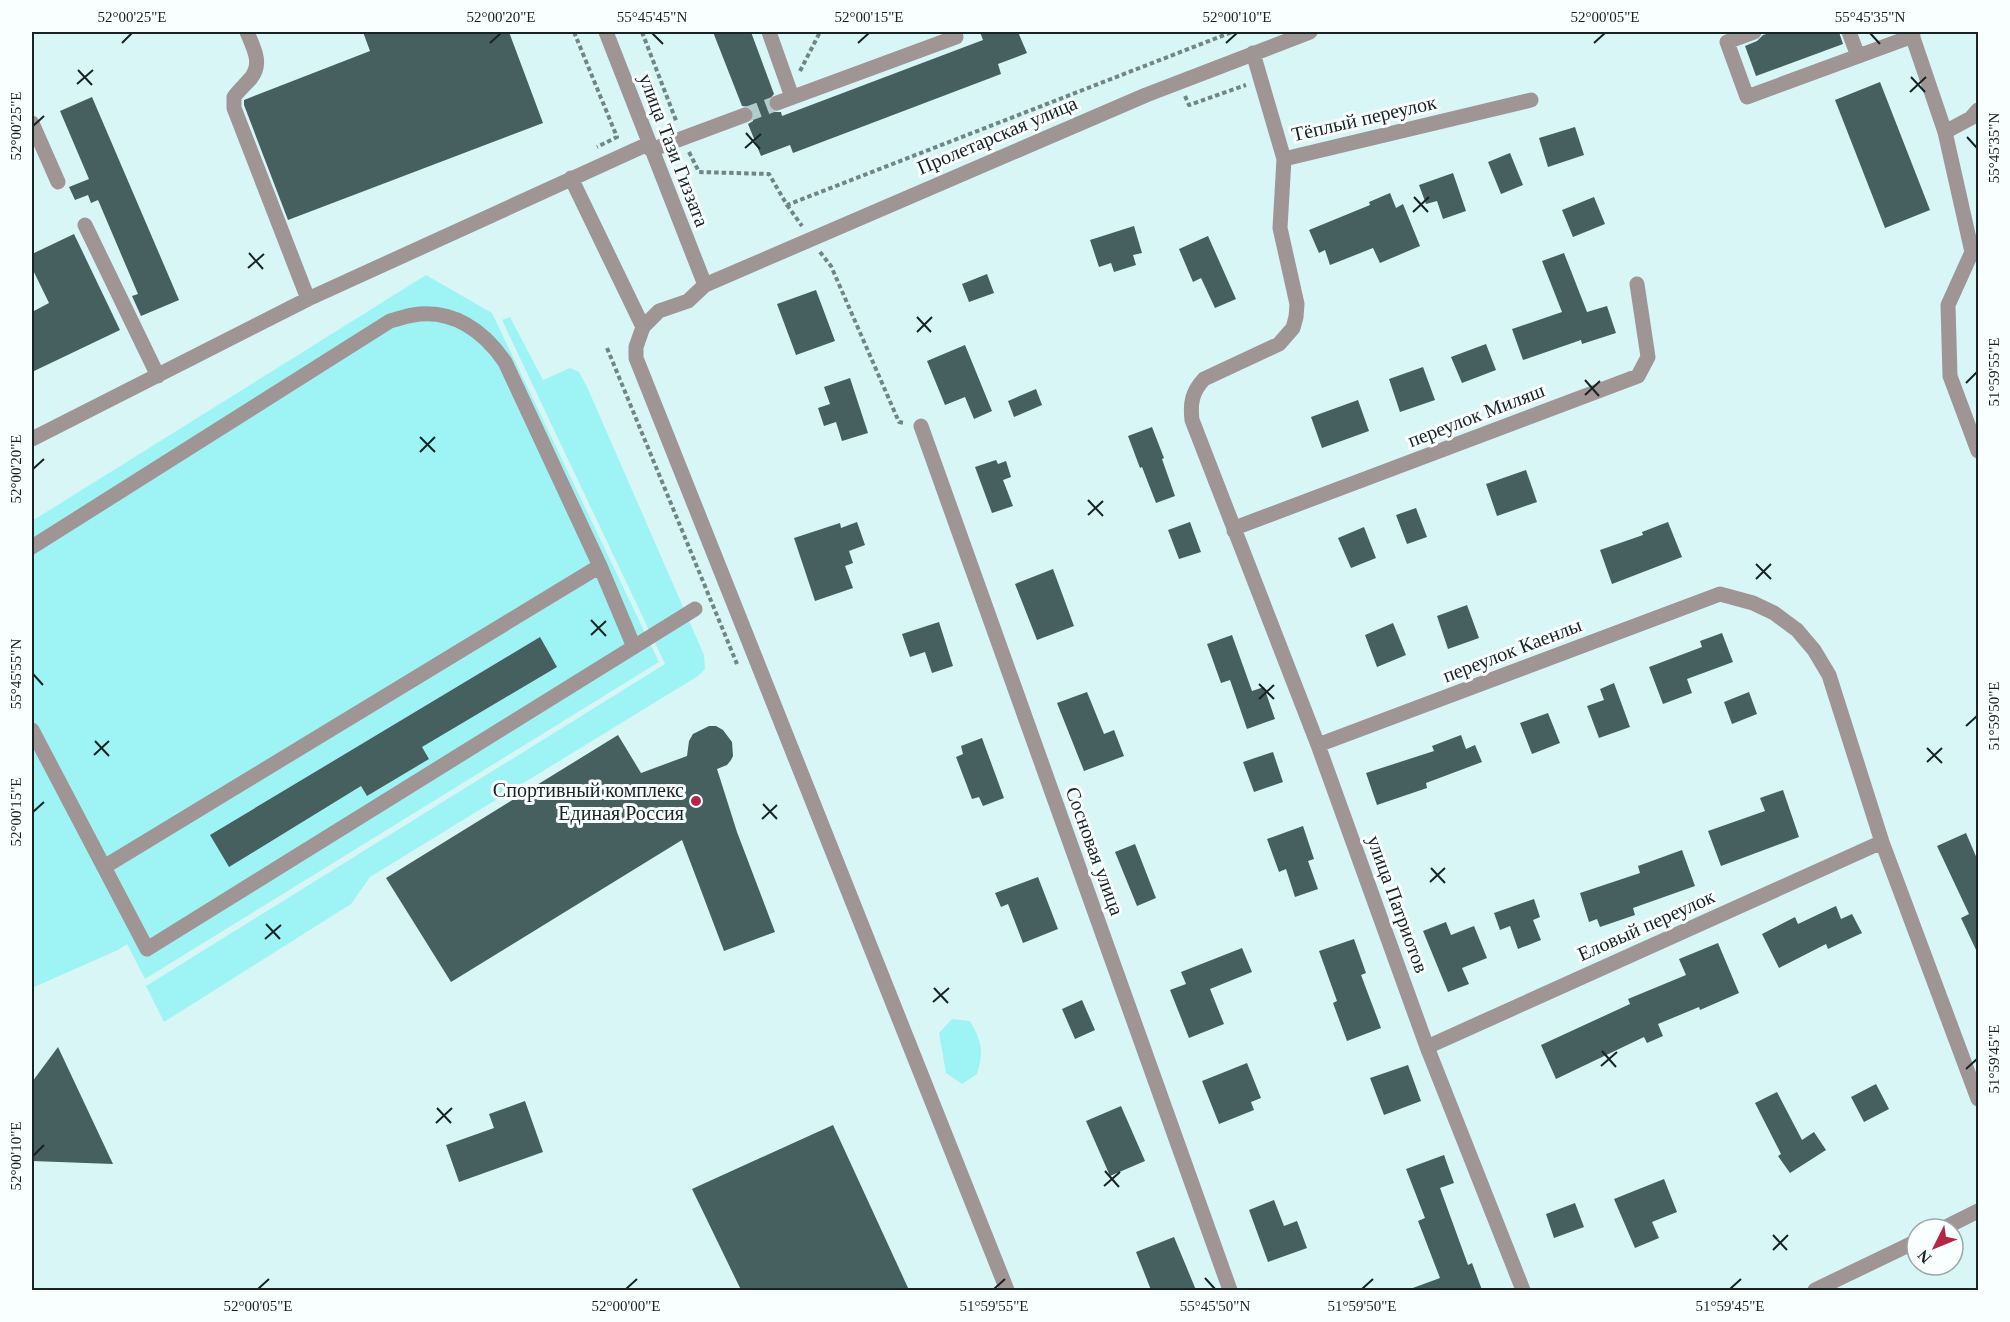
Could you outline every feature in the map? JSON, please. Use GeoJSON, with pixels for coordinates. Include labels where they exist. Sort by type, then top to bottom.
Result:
{"type":"FeatureCollection","features":[{"type":"Feature","properties":{"kind":"street"},"geometry":{"type":"LineString","coordinates":[[247,32],[257,67],[251,78],[234,97],[234,108],[308,299]]}},
{"type":"Feature","properties":{"kind":"street","name":"улица Тази Гиззата"},"geometry":{"type":"LineString","coordinates":[[606,32],[705,285]]}},
{"type":"Feature","properties":{"kind":"street"},"geometry":{"type":"LineString","coordinates":[[769,32],[791,93]]}},
{"type":"Feature","properties":{"kind":"street"},"geometry":{"type":"LineString","coordinates":[[777,103],[791,93],[956,37],[954,32]]}},
{"type":"Feature","properties":{"kind":"street","name":"Пролетарская улица"},"geometry":{"type":"LineString","coordinates":[[643,327],[659,312],[688,301],[705,285],[811,238],[1146,95],[1310,32]]}},
{"type":"Feature","properties":{"kind":"street"},"geometry":{"type":"LineString","coordinates":[[1754,32],[1726,42],[1747,97],[1912,34],[1945,132],[1972,252],[1948,306],[1950,376],[1978,451]]}},
{"type":"Feature","properties":{"kind":"street"},"geometry":{"type":"LineString","coordinates":[[1849,32],[1858,56]]}},
{"type":"Feature","properties":{"kind":"street"},"geometry":{"type":"LineString","coordinates":[[1253,53],[1284,159]]}},
{"type":"Feature","properties":{"kind":"street","name":"Тёплый переулок"},"geometry":{"type":"LineString","coordinates":[[1237,529],[1192,420],[1192,397],[1197,387],[1211,374],[1279,344],[1293,328],[1297,304],[1280,228],[1284,159],[1531,100]]}},
{"type":"Feature","properties":{"kind":"street"},"geometry":{"type":"LineString","coordinates":[[1945,132],[1971,118],[1978,110]]}},
{"type":"Feature","properties":{"kind":"street"},"geometry":{"type":"LineString","coordinates":[[32,439],[308,299],[571,178],[650,147],[745,115]]}},
{"type":"Feature","properties":{"kind":"street"},"geometry":{"type":"LineString","coordinates":[[32,123],[58,182]]}},
{"type":"Feature","properties":{"kind":"street"},"geometry":{"type":"LineString","coordinates":[[571,178],[643,327],[636,347],[636,358],[1008,1290]]}},
{"type":"Feature","properties":{"kind":"street"},"geometry":{"type":"LineString","coordinates":[[85,225],[158,376]]}},
{"type":"Feature","properties":{"kind":"street","name":"переулок Миляш"},"geometry":{"type":"LineString","coordinates":[[1237,529],[1638,376],[1648,357],[1637,284]]}},
{"type":"Feature","properties":{"kind":"street"},"geometry":{"type":"LineString","coordinates":[[32,547],[390,321],[414,314],[435,314],[455,318],[477,330],[494,345],[505,362],[600,566],[634,647]]}},
{"type":"Feature","properties":{"kind":"street","name":"Сосновая улица"},"geometry":{"type":"LineString","coordinates":[[921,426],[1230,1290]]}},
{"type":"Feature","properties":{"kind":"street","name":"улица Патриотов"},"geometry":{"type":"LineString","coordinates":[[1237,529],[1427,1047],[1524,1290]]}},
{"type":"Feature","properties":{"kind":"street"},"geometry":{"type":"LineString","coordinates":[[104,867],[600,566]]}},
{"type":"Feature","properties":{"kind":"street","name":"переулок Каенлы"},"geometry":{"type":"LineString","coordinates":[[1318,745],[1720,594],[1753,603],[1774,614],[1797,630],[1814,650],[1829,675],[1882,842]]}},
{"type":"Feature","properties":{"kind":"street"},"geometry":{"type":"LineString","coordinates":[[32,730],[147,949],[695,609]]}},
{"type":"Feature","properties":{"kind":"street"},"geometry":{"type":"LineString","coordinates":[[1882,842],[1978,1100]]}},
{"type":"Feature","properties":{"kind":"street","name":"Еловый переулок"},"geometry":{"type":"LineString","coordinates":[[1427,1047],[1882,842]]}},
{"type":"Feature","properties":{"kind":"street"},"geometry":{"type":"LineString","coordinates":[[1815,1290],[1905,1247]]}},
{"type":"Feature","properties":{"kind":"path"},"geometry":{"type":"LineString","coordinates":[[574,32],[616,136],[589,151]]}},
{"type":"Feature","properties":{"kind":"path"},"geometry":{"type":"LineString","coordinates":[[642,32],[682,138],[699,172],[769,174],[787,205],[831,266],[899,422],[921,426]]}},
{"type":"Feature","properties":{"kind":"path"},"geometry":{"type":"LineString","coordinates":[[791,93],[820,32]]}},
{"type":"Feature","properties":{"kind":"path"},"geometry":{"type":"LineString","coordinates":[[787,205],[1232,32]]}},
{"type":"Feature","properties":{"kind":"shaded area"},"geometry":{"type":"Polygon","coordinates":[[[426,275],[492,313],[659,662],[145,979],[127,944],[32,988],[32,521],[426,275]]]}},
{"type":"Feature","properties":{"kind":"shaded area"},"geometry":{"type":"Polygon","coordinates":[[[510,317],[543,380],[570,368],[579,372],[704,655],[705,669],[698,676],[370,877],[351,904],[164,1022],[146,986],[665,664],[502,320],[510,317]]]}},
{"type":"Feature","properties":{"kind":"shaded area"},"geometry":{"type":"Polygon","coordinates":[[[952,1019],[970,1021],[981,1047],[977,1074],[962,1084],[946,1073],[939,1033],[952,1019]]]}},
{"type":"Feature","properties":{"kind":"building"},"geometry":{"type":"Polygon","coordinates":[[[363,32],[509,32],[543,123],[288,220],[244,100],[370,51],[363,32]]]}},
{"type":"Feature","properties":{"kind":"building"},"geometry":{"type":"Polygon","coordinates":[[[713,32],[751,32],[774,94],[768,101],[768,107],[775,112],[781,112],[782,116],[983,40],[980,32],[1018,32],[1027,53],[998,64],[1001,74],[793,153],[790,145],[761,156],[748,124],[753,121],[754,112],[751,107],[742,106],[713,32]]]}},
{"type":"Feature","properties":{"kind":"building"},"geometry":{"type":"Polygon","coordinates":[[[1773,32],[1839,32],[1843,44],[1756,76],[1745,46],[1773,32]]]}},
{"type":"Feature","properties":{"kind":"building"},"geometry":{"type":"Polygon","coordinates":[[[1880,82],[1930,210],[1885,228],[1835,100],[1880,82]]]}},
{"type":"Feature","properties":{"kind":"building"},"geometry":{"type":"Polygon","coordinates":[[[92,97],[179,300],[141,316],[132,296],[138,294],[98,200],[91,203],[88,195],[75,200],[69,187],[89,179],[60,111],[92,97]]]}},
{"type":"Feature","properties":{"kind":"building"},"geometry":{"type":"Polygon","coordinates":[[[1575,127],[1584,155],[1548,167],[1539,138],[1575,127]]]}},
{"type":"Feature","properties":{"kind":"building"},"geometry":{"type":"Polygon","coordinates":[[[1510,153],[1523,185],[1501,194],[1488,162],[1510,153]]]}},
{"type":"Feature","properties":{"kind":"building"},"geometry":{"type":"Polygon","coordinates":[[[1453,173],[1466,211],[1443,219],[1437,201],[1426,204],[1419,185],[1453,173]]]}},
{"type":"Feature","properties":{"kind":"building"},"geometry":{"type":"Polygon","coordinates":[[[1390,193],[1396,208],[1403,204],[1420,246],[1380,263],[1373,248],[1330,265],[1325,250],[1319,253],[1309,230],[1370,205],[1369,202],[1390,193]]]}},
{"type":"Feature","properties":{"kind":"building"},"geometry":{"type":"Polygon","coordinates":[[[1594,197],[1605,224],[1573,237],[1562,210],[1594,197]]]}},
{"type":"Feature","properties":{"kind":"building"},"geometry":{"type":"Polygon","coordinates":[[[1134,226],[1142,253],[1133,255],[1136,265],[1114,272],[1111,263],[1099,267],[1090,240],[1134,226]]]}},
{"type":"Feature","properties":{"kind":"building"},"geometry":{"type":"Polygon","coordinates":[[[74,234],[120,330],[32,372],[32,312],[49,303],[32,268],[32,254],[74,234]]]}},
{"type":"Feature","properties":{"kind":"building"},"geometry":{"type":"Polygon","coordinates":[[[1208,236],[1236,299],[1215,308],[1201,278],[1193,282],[1179,249],[1208,236]]]}},
{"type":"Feature","properties":{"kind":"building"},"geometry":{"type":"Polygon","coordinates":[[[1564,253],[1587,312],[1607,306],[1616,333],[1582,344],[1581,340],[1523,360],[1512,329],[1562,312],[1542,261],[1564,253]]]}},
{"type":"Feature","properties":{"kind":"building"},"geometry":{"type":"Polygon","coordinates":[[[987,274],[994,293],[969,302],[962,284],[987,274]]]}},
{"type":"Feature","properties":{"kind":"building"},"geometry":{"type":"Polygon","coordinates":[[[816,290],[835,341],[796,355],[777,304],[816,290]]]}},
{"type":"Feature","properties":{"kind":"building"},"geometry":{"type":"Polygon","coordinates":[[[1486,344],[1496,370],[1462,383],[1451,357],[1486,344]]]}},
{"type":"Feature","properties":{"kind":"building"},"geometry":{"type":"Polygon","coordinates":[[[965,345],[992,411],[974,419],[965,397],[945,405],[927,361],[965,345]]]}},
{"type":"Feature","properties":{"kind":"building"},"geometry":{"type":"Polygon","coordinates":[[[1423,367],[1435,400],[1400,412],[1389,379],[1423,367]]]}},
{"type":"Feature","properties":{"kind":"building"},"geometry":{"type":"Polygon","coordinates":[[[850,378],[868,433],[842,441],[836,422],[824,426],[818,408],[830,404],[824,387],[850,378]]]}},
{"type":"Feature","properties":{"kind":"building"},"geometry":{"type":"Polygon","coordinates":[[[1036,389],[1042,405],[1014,417],[1008,401],[1036,389]]]}},
{"type":"Feature","properties":{"kind":"building"},"geometry":{"type":"Polygon","coordinates":[[[1358,400],[1369,431],[1322,448],[1311,417],[1358,400]]]}},
{"type":"Feature","properties":{"kind":"building"},"geometry":{"type":"Polygon","coordinates":[[[1152,427],[1175,496],[1156,503],[1128,436],[1152,427]]]}},
{"type":"Feature","properties":{"kind":"building"},"geometry":{"type":"Polygon","coordinates":[[[996,460],[998,464],[1006,461],[1011,477],[1003,480],[1013,506],[992,513],[975,467],[996,460]]]}},
{"type":"Feature","properties":{"kind":"building"},"geometry":{"type":"Polygon","coordinates":[[[1526,470],[1537,502],[1497,516],[1486,484],[1526,470]]]}},
{"type":"Feature","properties":{"kind":"building"},"geometry":{"type":"Polygon","coordinates":[[[1416,508],[1427,537],[1407,544],[1396,515],[1416,508]]]}},
{"type":"Feature","properties":{"kind":"building"},"geometry":{"type":"Polygon","coordinates":[[[857,522],[865,545],[849,551],[853,563],[845,566],[853,588],[815,601],[794,538],[840,523],[841,528],[857,522]]]}},
{"type":"Feature","properties":{"kind":"building"},"geometry":{"type":"Polygon","coordinates":[[[1190,522],[1201,552],[1179,559],[1168,530],[1190,522]]]}},
{"type":"Feature","properties":{"kind":"building"},"geometry":{"type":"Polygon","coordinates":[[[1668,522],[1682,557],[1612,584],[1600,550],[1643,535],[1642,532],[1668,522]]]}},
{"type":"Feature","properties":{"kind":"building"},"geometry":{"type":"Polygon","coordinates":[[[1364,527],[1376,558],[1351,568],[1338,538],[1364,527]]]}},
{"type":"Feature","properties":{"kind":"building"},"geometry":{"type":"Polygon","coordinates":[[[1053,569],[1074,626],[1037,640],[1015,584],[1053,569]]]}},
{"type":"Feature","properties":{"kind":"building"},"geometry":{"type":"Polygon","coordinates":[[[1467,605],[1479,638],[1448,649],[1437,616],[1467,605]]]}},
{"type":"Feature","properties":{"kind":"building"},"geometry":{"type":"Polygon","coordinates":[[[939,622],[953,666],[932,673],[925,652],[910,657],[902,634],[939,622]]]}},
{"type":"Feature","properties":{"kind":"building"},"geometry":{"type":"Polygon","coordinates":[[[1393,623],[1406,655],[1377,667],[1365,635],[1393,623]]]}},
{"type":"Feature","properties":{"kind":"building"},"geometry":{"type":"Polygon","coordinates":[[[1722,633],[1733,662],[1687,679],[1692,693],[1663,704],[1649,667],[1702,647],[1700,641],[1722,633]]]}},
{"type":"Feature","properties":{"kind":"building"},"geometry":{"type":"Polygon","coordinates":[[[1232,635],[1252,691],[1264,687],[1275,719],[1247,729],[1230,680],[1221,683],[1207,644],[1232,635]]]}},
{"type":"Feature","properties":{"kind":"building"},"geometry":{"type":"Polygon","coordinates":[[[540,637],[557,667],[422,747],[429,759],[367,796],[361,786],[229,867],[210,835],[540,637]]]}},
{"type":"Feature","properties":{"kind":"building"},"geometry":{"type":"Polygon","coordinates":[[[1614,683],[1630,727],[1599,738],[1587,706],[1604,700],[1600,689],[1614,683]]]}},
{"type":"Feature","properties":{"kind":"building"},"geometry":{"type":"Polygon","coordinates":[[[1087,692],[1104,734],[1114,730],[1124,756],[1084,771],[1057,703],[1087,692]]]}},
{"type":"Feature","properties":{"kind":"building"},"geometry":{"type":"Polygon","coordinates":[[[1749,692],[1757,714],[1732,724],[1724,702],[1749,692]]]}},
{"type":"Feature","properties":{"kind":"building"},"geometry":{"type":"Polygon","coordinates":[[[1548,713],[1560,743],[1532,754],[1520,723],[1548,713]]]}},
{"type":"Feature","properties":{"kind":"building"},"geometry":{"type":"Polygon","coordinates":[[[709,726],[716,726],[723,730],[732,742],[731,760],[727,765],[717,769],[737,832],[775,932],[724,951],[682,840],[451,982],[386,878],[618,735],[641,773],[687,756],[689,741],[693,734],[709,726]]]}},
{"type":"Feature","properties":{"kind":"building"},"geometry":{"type":"Polygon","coordinates":[[[1461,735],[1466,749],[1475,745],[1482,762],[1426,783],[1427,788],[1377,805],[1366,773],[1434,751],[1432,746],[1461,735]]]}},
{"type":"Feature","properties":{"kind":"building"},"geometry":{"type":"Polygon","coordinates":[[[982,738],[1004,798],[983,806],[979,797],[972,799],[956,757],[963,754],[961,746],[982,738]]]}},
{"type":"Feature","properties":{"kind":"building"},"geometry":{"type":"Polygon","coordinates":[[[1273,752],[1283,782],[1254,792],[1243,762],[1273,752]]]}},
{"type":"Feature","properties":{"kind":"building"},"geometry":{"type":"Polygon","coordinates":[[[1783,790],[1799,837],[1721,866],[1708,831],[1765,811],[1760,798],[1783,790]]]}},
{"type":"Feature","properties":{"kind":"building"},"geometry":{"type":"Polygon","coordinates":[[[1303,826],[1314,859],[1308,861],[1318,889],[1295,897],[1286,869],[1279,872],[1267,839],[1303,826]]]}},
{"type":"Feature","properties":{"kind":"building"},"geometry":{"type":"Polygon","coordinates":[[[1966,833],[1978,861],[1978,954],[1961,918],[1969,914],[1937,846],[1966,833]]]}},
{"type":"Feature","properties":{"kind":"building"},"geometry":{"type":"Polygon","coordinates":[[[1135,844],[1156,898],[1137,906],[1115,852],[1135,844]]]}},
{"type":"Feature","properties":{"kind":"building"},"geometry":{"type":"Polygon","coordinates":[[[1682,850],[1695,886],[1633,908],[1635,915],[1600,927],[1597,919],[1589,922],[1580,893],[1640,873],[1638,866],[1682,850]]]}},
{"type":"Feature","properties":{"kind":"building"},"geometry":{"type":"Polygon","coordinates":[[[1038,877],[1058,929],[1023,943],[1008,904],[1001,907],[995,893],[1038,877]]]}},
{"type":"Feature","properties":{"kind":"building"},"geometry":{"type":"Polygon","coordinates":[[[1534,899],[1540,917],[1533,920],[1541,940],[1518,949],[1510,926],[1500,930],[1494,913],[1534,899]]]}},
{"type":"Feature","properties":{"kind":"building"},"geometry":{"type":"Polygon","coordinates":[[[1836,906],[1841,919],[1852,914],[1862,933],[1828,949],[1826,944],[1779,968],[1762,934],[1795,917],[1798,924],[1836,906]]]}},
{"type":"Feature","properties":{"kind":"building"},"geometry":{"type":"Polygon","coordinates":[[[1446,922],[1451,935],[1474,926],[1487,958],[1462,968],[1469,984],[1448,992],[1423,931],[1446,922]]]}},
{"type":"Feature","properties":{"kind":"building"},"geometry":{"type":"Polygon","coordinates":[[[1354,939],[1366,973],[1361,975],[1381,1028],[1347,1041],[1333,1003],[1337,1001],[1319,951],[1354,939]]]}},
{"type":"Feature","properties":{"kind":"building"},"geometry":{"type":"Polygon","coordinates":[[[1718,943],[1739,993],[1700,1010],[1699,1007],[1658,1024],[1663,1036],[1647,1043],[1644,1037],[1556,1079],[1541,1045],[1630,1004],[1628,999],[1686,975],[1679,959],[1718,943]]]}},
{"type":"Feature","properties":{"kind":"building"},"geometry":{"type":"Polygon","coordinates":[[[1242,948],[1252,972],[1210,989],[1224,1024],[1189,1038],[1170,990],[1186,984],[1181,972],[1242,948]]]}},
{"type":"Feature","properties":{"kind":"building"},"geometry":{"type":"Polygon","coordinates":[[[1082,1000],[1095,1030],[1075,1039],[1062,1009],[1082,1000]]]}},
{"type":"Feature","properties":{"kind":"building"},"geometry":{"type":"Polygon","coordinates":[[[58,1047],[113,1164],[32,1161],[32,1082],[58,1047]]]}},
{"type":"Feature","properties":{"kind":"building"},"geometry":{"type":"Polygon","coordinates":[[[1247,1063],[1261,1098],[1251,1102],[1254,1110],[1219,1124],[1202,1081],[1247,1063]]]}},
{"type":"Feature","properties":{"kind":"building"},"geometry":{"type":"Polygon","coordinates":[[[1408,1065],[1421,1101],[1384,1115],[1370,1078],[1408,1065]]]}},
{"type":"Feature","properties":{"kind":"building"},"geometry":{"type":"Polygon","coordinates":[[[1876,1084],[1889,1109],[1864,1122],[1851,1097],[1876,1084]]]}},
{"type":"Feature","properties":{"kind":"building"},"geometry":{"type":"Polygon","coordinates":[[[1777,1092],[1802,1140],[1814,1132],[1826,1150],[1790,1173],[1778,1156],[1781,1154],[1755,1103],[1777,1092]]]}},
{"type":"Feature","properties":{"kind":"building"},"geometry":{"type":"Polygon","coordinates":[[[525,1101],[543,1152],[459,1182],[446,1145],[494,1128],[489,1114],[525,1101]]]}},
{"type":"Feature","properties":{"kind":"building"},"geometry":{"type":"Polygon","coordinates":[[[1121,1106],[1145,1161],[1110,1176],[1086,1121],[1121,1106]]]}},
{"type":"Feature","properties":{"kind":"building"},"geometry":{"type":"Polygon","coordinates":[[[833,1125],[909,1290],[741,1290],[692,1189],[833,1125]]]}},
{"type":"Feature","properties":{"kind":"building"},"geometry":{"type":"Polygon","coordinates":[[[1444,1155],[1454,1183],[1440,1188],[1468,1265],[1472,1263],[1482,1290],[1410,1290],[1440,1278],[1418,1221],[1425,1218],[1406,1169],[1444,1155]]]}},
{"type":"Feature","properties":{"kind":"building"},"geometry":{"type":"Polygon","coordinates":[[[1664,1179],[1677,1212],[1652,1222],[1659,1238],[1635,1248],[1614,1199],[1664,1179]]]}},
{"type":"Feature","properties":{"kind":"building"},"geometry":{"type":"Polygon","coordinates":[[[1274,1200],[1284,1226],[1297,1221],[1307,1248],[1268,1262],[1249,1210],[1274,1200]]]}},
{"type":"Feature","properties":{"kind":"building"},"geometry":{"type":"Polygon","coordinates":[[[1575,1203],[1584,1227],[1554,1238],[1546,1214],[1575,1203]]]}},
{"type":"Feature","properties":{"kind":"building"},"geometry":{"type":"Polygon","coordinates":[[[1174,1237],[1196,1290],[1151,1290],[1136,1252],[1174,1237]]]}},
{"type":"Feature","properties":{"kind":"tunnel"},"geometry":{"type":"LineString","coordinates":[[745,115],[777,103]]}},
{"type":"Feature","properties":{"kind":"place","name":"Спортивный комплекс Единая Россия"},"geometry":{"type":"Point","coordinates":[696,801]}}]}
